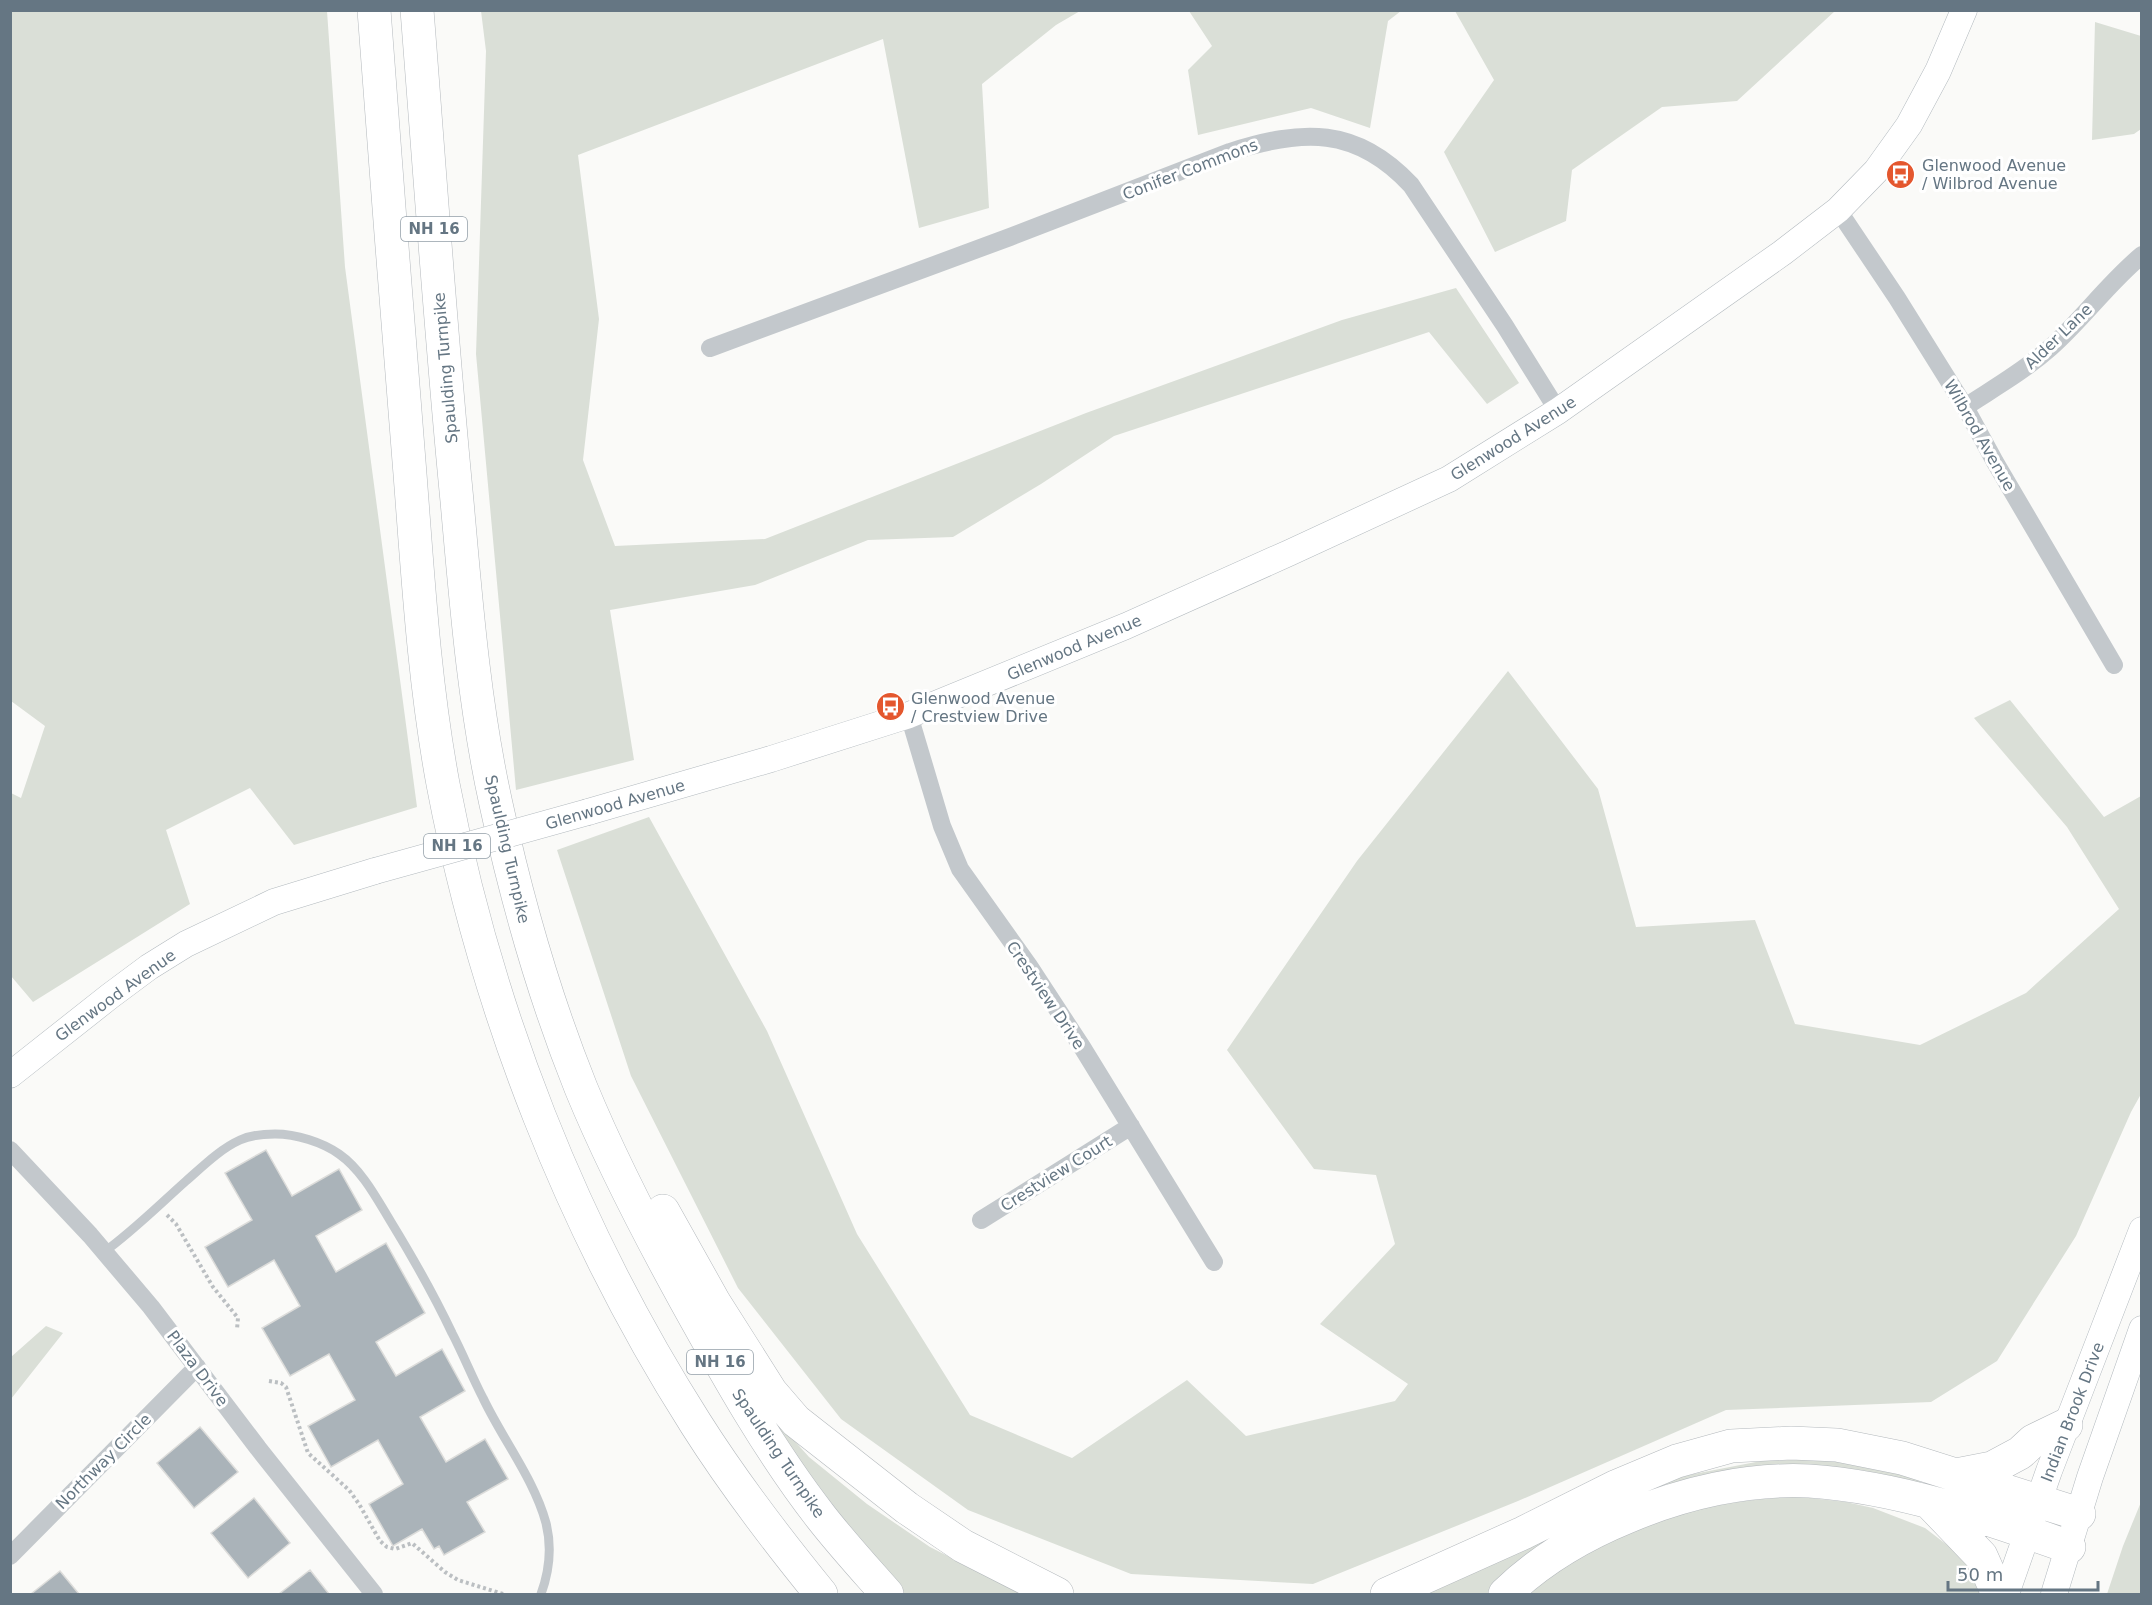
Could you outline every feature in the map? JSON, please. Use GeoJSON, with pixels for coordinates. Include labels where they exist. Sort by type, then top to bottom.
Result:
{"type":"FeatureCollection","features":[{"type":"Feature","properties":{"kind":"highway","name":"NH 16"},"geometry":{"type":"LineString","coordinates":[[374,10],[423,638],[443,783],[467,891],[508,1030],[534,1099],[587,1224],[621,1293],[697,1425],[773,1534],[821,1594]]}},
{"type":"Feature","properties":{"kind":"highway","name":"Spaulding Turnpike"},"geometry":{"type":"LineString","coordinates":[[417,10],[454,471],[474,677],[495,802],[532,947],[590,1107],[668,1268],[755,1421],[820,1516],[887,1594]]}},
{"type":"Feature","properties":{"kind":"highway"},"geometry":{"type":"LineString","coordinates":[[590,1107],[628,1149],[714,1302],[771,1392],[796,1421],[907,1508],[963,1546],[1057,1594]]}},
{"type":"Feature","properties":{"kind":"highway"},"geometry":{"type":"LineString","coordinates":[[1955,1475],[1992,1468],[2020,1453],[2033,1441],[2066,1425]]}},
{"type":"Feature","properties":{"kind":"highway"},"geometry":{"type":"LineString","coordinates":[[1387,1594],[1522,1533],[1616,1487],[1677,1461],[1731,1446],[1791,1443],[1837,1445],[1902,1458],[2079,1514]]}},
{"type":"Feature","properties":{"kind":"highway"},"geometry":{"type":"LineString","coordinates":[[1505,1594],[1528,1574],[1583,1538],[1644,1509],[1682,1497],[1754,1483],[1808,1481],[1850,1486],[1928,1501],[2069,1547]]}},
{"type":"Feature","properties":{"kind":"highway"},"geometry":{"type":"LineString","coordinates":[[1928,1501],[1981,1556],[1998,1594]]}},
{"type":"Feature","properties":{"kind":"street","name":"Glenwood Avenue"},"geometry":{"type":"LineString","coordinates":[[11,1072],[149,967],[186,944],[274,902],[375,871],[771,759],[909,715],[1126,626],[1449,479],[1558,411],[1782,253],[1838,210],[1876,171],[1909,125],[1938,71],[1964,10]]}},
{"type":"Feature","properties":{"kind":"street","name":"Conifer Commons"},"geometry":{"type":"LineString","coordinates":[[710,348],[999,241],[1230,152],[1273,139],[1313,136],[1357,146],[1377,155],[1395,168],[1411,185],[1505,326],[1558,411]]}},
{"type":"Feature","properties":{"kind":"street","name":"Wilbrod Avenue"},"geometry":{"type":"LineString","coordinates":[[1838,210],[1897,298],[1965,407],[2114,665]]}},
{"type":"Feature","properties":{"kind":"street","name":"Alder Lane"},"geometry":{"type":"LineString","coordinates":[[1965,407],[2020,372],[2051,347],[2142,255]]}},
{"type":"Feature","properties":{"kind":"street","name":"Crestview Drive"},"geometry":{"type":"LineString","coordinates":[[909,715],[942,826],[960,869],[1029,966],[1214,1262]]}},
{"type":"Feature","properties":{"kind":"street","name":"Crestview Court"},"geometry":{"type":"LineString","coordinates":[[981,1220],[1131,1126]]}},
{"type":"Feature","properties":{"kind":"street","name":"Plaza Drive"},"geometry":{"type":"LineString","coordinates":[[10,1150],[74,1217],[151,1307],[258,1448],[374,1594]]}},
{"type":"Feature","properties":{"kind":"street","name":"Indian Brook Drive"},"geometry":{"type":"LineString","coordinates":[[2006,1594],[2066,1425],[2142,1230]]}},
{"type":"Feature","properties":{"kind":"street"},"geometry":{"type":"LineString","coordinates":[[2054,1594],[2142,1329]]}},
{"type":"Feature","properties":{"kind":"street","name":"Northway Circle"},"geometry":{"type":"LineString","coordinates":[[10,1556],[197,1366]]}},
{"type":"Feature","properties":{"kind":"lane"},"geometry":{"type":"LineString","coordinates":[[104,1252],[194,1173],[238,1141],[257,1135],[278,1134],[300,1137],[339,1154],[368,1185],[420,1270],[483,1399],[541,1506],[547,1526],[549,1552],[547,1576],[541,1594]]}},
{"type":"Feature","properties":{"kind":"path"},"geometry":{"type":"LineString","coordinates":[[176,1224],[201,1269],[238,1318],[237,1329]]}},
{"type":"Feature","properties":{"kind":"path"},"geometry":{"type":"LineString","coordinates":[[269,1381],[281,1383],[286,1387],[308,1453],[349,1490],[380,1541],[387,1547],[395,1549],[412,1543],[435,1565],[451,1576],[503,1594]]}},
{"type":"Feature","properties":{"kind":"shaded area"},"geometry":{"type":"Polygon","coordinates":[[[11,10],[327,11],[345,267],[417,807],[294,845],[250,788],[166,830],[190,904],[33,1002],[11,976],[11,793],[21,798],[45,726],[11,701],[11,10]]]}},
{"type":"Feature","properties":{"kind":"shaded area"},"geometry":{"type":"Polygon","coordinates":[[[481,11],[1080,11],[1056,25],[982,84],[989,208],[919,228],[883,39],[578,155],[599,319],[583,460],[615,546],[765,539],[1086,413],[1342,320],[1456,288],[1519,383],[1487,404],[1429,332],[1114,436],[1041,484],[953,537],[868,540],[755,585],[610,610],[634,760],[516,790],[476,354],[486,51],[481,11]]]}},
{"type":"Feature","properties":{"kind":"shaded area"},"geometry":{"type":"Polygon","coordinates":[[[1189,11],[1401,11],[1388,21],[1370,128],[1311,108],[1198,135],[1188,70],[1212,46],[1189,11]]]}},
{"type":"Feature","properties":{"kind":"shaded area"},"geometry":{"type":"Polygon","coordinates":[[[1455,11],[1835,11],[1737,101],[1662,107],[1572,170],[1566,221],[1495,252],[1444,152],[1494,80],[1455,11]]]}},
{"type":"Feature","properties":{"kind":"shaded area"},"geometry":{"type":"Polygon","coordinates":[[[2095,22],[2141,36],[2141,129],[2134,134],[2092,140],[2095,22]]]}},
{"type":"Feature","properties":{"kind":"shaded area"},"geometry":{"type":"Polygon","coordinates":[[[1508,671],[1598,789],[1636,927],[1755,920],[1795,1024],[1920,1045],[2026,993],[2119,909],[2067,827],[1974,718],[2010,700],[2104,817],[2141,796],[2141,1094],[2076,1236],[1997,1361],[1931,1402],[1726,1410],[1518,1501],[1313,1584],[1131,1574],[968,1510],[841,1419],[738,1288],[631,1076],[557,850],[649,817],[767,1031],[857,1234],[970,1415],[1072,1458],[1187,1380],[1246,1436],[1395,1401],[1408,1384],[1320,1324],[1395,1244],[1376,1175],[1314,1169],[1227,1050],[1357,861],[1508,671]]]}},
{"type":"Feature","properties":{"kind":"shaded area"},"geometry":{"type":"Polygon","coordinates":[[[46,1326],[63,1333],[11,1399],[11,1357],[46,1326]]]}},
{"type":"Feature","properties":{"kind":"shaded area"},"geometry":{"type":"Polygon","coordinates":[[[767,1410],[809,1457],[867,1504],[930,1547],[1009,1587],[1034,1594],[901,1594],[802,1471],[767,1410]]]}},
{"type":"Feature","properties":{"kind":"shaded area"},"geometry":{"type":"Polygon","coordinates":[[[1816,1459],[1873,1467],[1921,1480],[1919,1486],[1764,1473],[1493,1594],[1418,1594],[1678,1477],[1761,1461],[1816,1459]]]}},
{"type":"Feature","properties":{"kind":"shaded area"},"geometry":{"type":"Polygon","coordinates":[[[1801,1497],[1846,1502],[1873,1508],[1925,1528],[1968,1561],[1985,1594],[1524,1594],[1593,1548],[1643,1526],[1694,1510],[1720,1505],[1801,1497]]]}},
{"type":"Feature","properties":{"kind":"shaded area"},"geometry":{"type":"Polygon","coordinates":[[[2141,1502],[2141,1594],[2107,1594],[2123,1546],[2141,1502]]]}},
{"type":"Feature","properties":{"kind":"building"},"geometry":{"type":"Polygon","coordinates":[[[266,1150],[292,1196],[339,1169],[362,1210],[316,1236],[336,1272],[386,1243],[425,1313],[376,1342],[396,1376],[442,1349],[465,1391],[420,1417],[446,1462],[485,1439],[508,1479],[467,1502],[485,1532],[444,1555],[439,1546],[434,1549],[422,1529],[393,1546],[369,1504],[403,1484],[378,1440],[331,1467],[308,1426],[355,1400],[329,1354],[290,1376],[262,1328],[300,1306],[274,1260],[228,1287],[205,1247],[252,1220],[225,1173],[266,1150]]]}},
{"type":"Feature","properties":{"kind":"building"},"geometry":{"type":"Polygon","coordinates":[[[200,1427],[238,1472],[194,1508],[157,1463],[200,1427]]]}},
{"type":"Feature","properties":{"kind":"building"},"geometry":{"type":"Polygon","coordinates":[[[254,1498],[290,1543],[248,1578],[211,1533],[254,1498]]]}},
{"type":"Feature","properties":{"kind":"building"},"geometry":{"type":"Polygon","coordinates":[[[310,1570],[329,1594],[279,1594],[310,1570]]]}},
{"type":"Feature","properties":{"kind":"building"},"geometry":{"type":"Polygon","coordinates":[[[60,1571],[79,1594],[31,1594],[60,1571]]]}},
{"type":"Feature","properties":{"kind":"place","name":"Glenwood Avenue / Wilbrod Avenue"},"geometry":{"type":"Point","coordinates":[1901,174]}},
{"type":"Feature","properties":{"kind":"place","name":"Glenwood Avenue / Crestview Drive"},"geometry":{"type":"Point","coordinates":[890,707]}}]}
